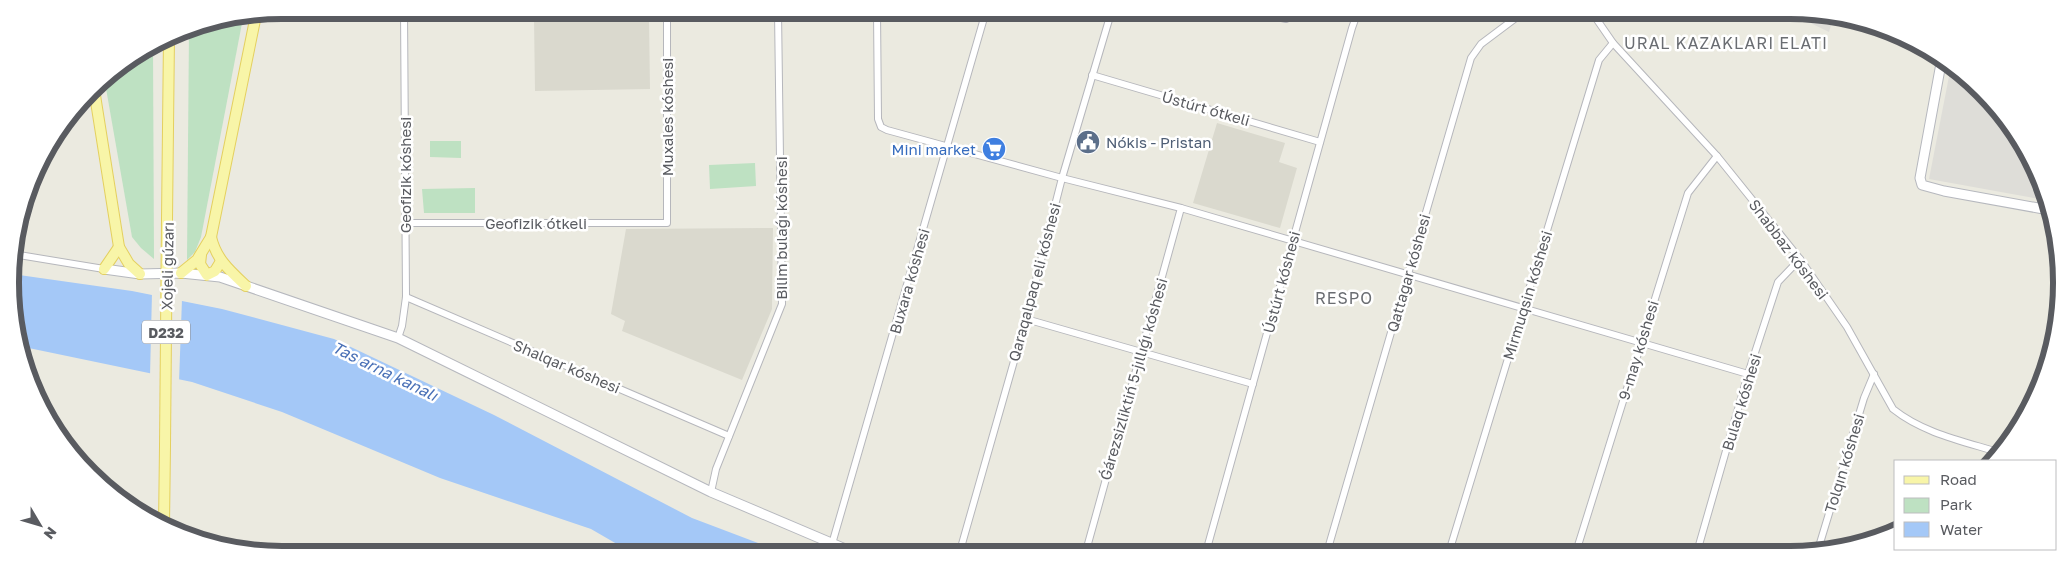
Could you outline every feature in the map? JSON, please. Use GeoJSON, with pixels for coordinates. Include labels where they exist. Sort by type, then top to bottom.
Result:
{"type":"FeatureCollection","features":[{"type":"Feature","properties":{"kind":"main road"},"geometry":{"type":"LineString","coordinates":[[181,273],[201,255],[211,238],[255,20]]}},
{"type":"Feature","properties":{"kind":"main road","name":"Xojeli gúzarı"},"geometry":{"type":"LineString","coordinates":[[164,518],[169,45]]}},
{"type":"Feature","properties":{"kind":"main road"},"geometry":{"type":"LineString","coordinates":[[95,97],[120,247],[129,264],[140,274]]}},
{"type":"Feature","properties":{"kind":"main road"},"geometry":{"type":"LineString","coordinates":[[211,238],[214,250],[221,261],[246,286]]}},
{"type":"Feature","properties":{"kind":"main road"},"geometry":{"type":"LineString","coordinates":[[104,269],[120,247]]}},
{"type":"Feature","properties":{"kind":"main road"},"geometry":{"type":"LineString","coordinates":[[201,255],[200,264],[207,275],[215,271],[221,261]]}},
{"type":"Feature","properties":{"kind":"street","name":"Geofizik kóshesi"},"geometry":{"type":"LineString","coordinates":[[398,338],[402,326],[406,297],[404,19]]}},
{"type":"Feature","properties":{"kind":"street","name":"Muxales kóshesi"},"geometry":{"type":"LineString","coordinates":[[667,19],[667,223]]}},
{"type":"Feature","properties":{"kind":"street","name":"Bilim bulaǵı kóshesi"},"geometry":{"type":"LineString","coordinates":[[711,492],[716,469],[782,304],[778,19]]}},
{"type":"Feature","properties":{"kind":"street"},"geometry":{"type":"LineString","coordinates":[[877,19],[878,119],[882,127],[1062,178],[1181,208],[1748,374]]}},
{"type":"Feature","properties":{"kind":"street","name":"Buxara kóshesi"},"geometry":{"type":"LineString","coordinates":[[832,544],[984,19]]}},
{"type":"Feature","properties":{"kind":"street","name":"Qaraqalpaq eli kóshesi"},"geometry":{"type":"LineString","coordinates":[[961,546],[1026,319],[1062,178],[1109,19]]}},
{"type":"Feature","properties":{"kind":"street","name":"Ústúrt kóshesi"},"geometry":{"type":"LineString","coordinates":[[1208,546],[1356,19]]}},
{"type":"Feature","properties":{"kind":"street","name":"Qattagar kóshesi"},"geometry":{"type":"LineString","coordinates":[[1329,546],[1471,58],[1482,44],[1514,19]]}},
{"type":"Feature","properties":{"kind":"street","name":"Shabbaz kóshesi"},"geometry":{"type":"LineString","coordinates":[[1596,19],[1613,43],[1718,156],[1800,259],[1847,327],[1893,409],[1924,429],[1993,450]]}},
{"type":"Feature","properties":{"kind":"street","name":"Mirmuqsin kóshesi"},"geometry":{"type":"LineString","coordinates":[[1451,546],[1599,60],[1613,43]]}},
{"type":"Feature","properties":{"kind":"street"},"geometry":{"type":"LineString","coordinates":[[1940,66],[1920,178],[1922,185],[1944,191],[2042,209]]}},
{"type":"Feature","properties":{"kind":"street","name":"Ústúrt ótkeli"},"geometry":{"type":"LineString","coordinates":[[1092,75],[1320,142]]}},
{"type":"Feature","properties":{"kind":"street","name":"9-may kóshesi"},"geometry":{"type":"LineString","coordinates":[[1578,546],[1688,193],[1718,156]]}},
{"type":"Feature","properties":{"kind":"street","name":"Ǵárezsizliktiń 5-jıllıǵı kóshesi"},"geometry":{"type":"LineString","coordinates":[[1087,546],[1181,208]]}},
{"type":"Feature","properties":{"kind":"street","name":"Geofizik ótkeli"},"geometry":{"type":"LineString","coordinates":[[406,223],[667,223]]}},
{"type":"Feature","properties":{"kind":"street"},"geometry":{"type":"LineString","coordinates":[[20,255],[140,274],[181,273],[207,275],[246,286],[398,338],[711,492],[837,546]]}},
{"type":"Feature","properties":{"kind":"street","name":"Bulaq kóshesi"},"geometry":{"type":"LineString","coordinates":[[1699,546],[1748,374],[1778,282],[1800,259]]}},
{"type":"Feature","properties":{"kind":"street","name":"Shalqar kóshesi"},"geometry":{"type":"LineString","coordinates":[[406,297],[729,436]]}},
{"type":"Feature","properties":{"kind":"street"},"geometry":{"type":"LineString","coordinates":[[1026,319],[1254,384]]}},
{"type":"Feature","properties":{"kind":"street","name":"Tolqın kóshesi"},"geometry":{"type":"LineString","coordinates":[[1820,545],[1864,398],[1874,374]]}},
{"type":"Feature","properties":{"kind":"shaded area"},"geometry":{"type":"Polygon","coordinates":[[[534,19],[649,19],[650,89],[535,91],[534,19]]]}},
{"type":"Feature","properties":{"kind":"shaded area"},"geometry":{"type":"Polygon","coordinates":[[[1802,19],[1832,22],[1829,32],[1802,19]]]}},
{"type":"Feature","properties":{"kind":"shaded area"},"geometry":{"type":"Polygon","coordinates":[[[1950,73],[1976,96],[2009,136],[2026,166],[2039,199],[1929,179],[1950,73]]]}},
{"type":"Feature","properties":{"kind":"shaded area"},"geometry":{"type":"Polygon","coordinates":[[[1217,123],[1285,143],[1279,162],[1297,168],[1280,228],[1193,203],[1217,123]]]}},
{"type":"Feature","properties":{"kind":"shaded area"},"geometry":{"type":"Polygon","coordinates":[[[773,228],[772,309],[742,380],[622,331],[625,321],[611,314],[626,229],[773,228]]]}},
{"type":"Feature","properties":{"kind":"green space"},"geometry":{"type":"Polygon","coordinates":[[[242,22],[201,237],[195,252],[187,260],[189,36],[214,28],[242,22]]]}},
{"type":"Feature","properties":{"kind":"green space"},"geometry":{"type":"Polygon","coordinates":[[[153,53],[154,259],[132,237],[106,87],[122,73],[153,53]]]}},
{"type":"Feature","properties":{"kind":"green space"},"geometry":{"type":"Polygon","coordinates":[[[430,141],[461,141],[461,158],[430,157],[430,141]]]}},
{"type":"Feature","properties":{"kind":"green space"},"geometry":{"type":"Polygon","coordinates":[[[755,163],[756,186],[710,189],[709,165],[755,163]]]}},
{"type":"Feature","properties":{"kind":"green space"},"geometry":{"type":"Polygon","coordinates":[[[475,188],[475,213],[424,213],[422,189],[475,188]]]}},
{"type":"Feature","properties":{"kind":"water","name":"Tas arna kanalı"},"geometry":{"type":"Polygon","coordinates":[[[19,275],[132,291],[222,309],[334,339],[494,415],[692,518],[766,546],[620,546],[591,529],[440,478],[282,412],[192,382],[27,348],[19,300],[19,275]]]}},
{"type":"Feature","properties":{"kind":"pier"},"geometry":{"type":"Polygon","coordinates":[[[152,293],[182,299],[179,382],[150,376],[152,293]]]}},
{"type":"Feature","properties":{"kind":"place","name":"Nókis - Pristan"},"geometry":{"type":"Point","coordinates":[1088,142]}},
{"type":"Feature","properties":{"kind":"place","name":"Mini market"},"geometry":{"type":"Point","coordinates":[994,149]}},
{"type":"Feature","properties":{"kind":"district","name":"URAL KAZAKLARI ELATI"},"geometry":{"type":"Point","coordinates":[1726,43]}},
{"type":"Feature","properties":{"kind":"district","name":"RESPO"},"geometry":{"type":"Point","coordinates":[1344,298]}}]}
